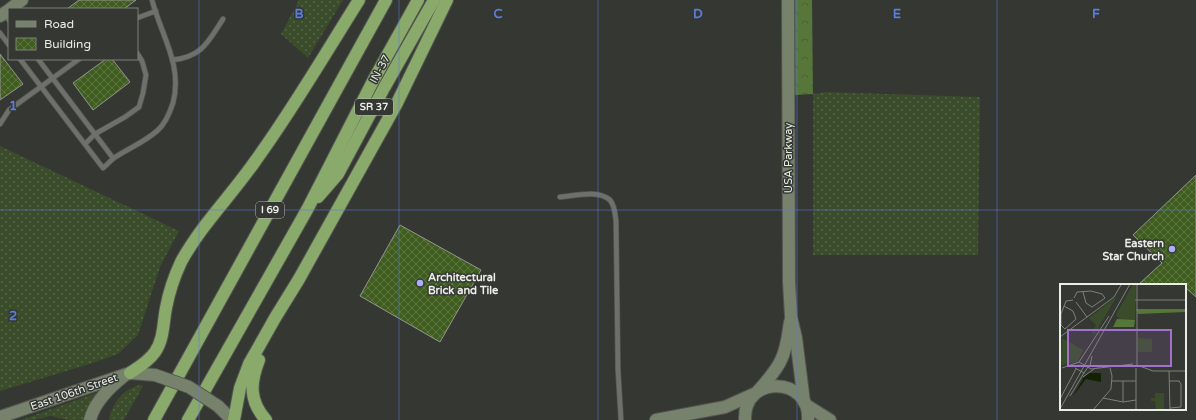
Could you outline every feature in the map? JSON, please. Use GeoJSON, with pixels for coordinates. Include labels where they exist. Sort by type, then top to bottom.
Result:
{"type":"FeatureCollection","features":[{"type":"Feature","properties":{"kind":"highway"},"geometry":{"type":"LineString","coordinates":[[128,374],[146,362],[157,348],[161,339],[172,284],[186,253],[256,161],[284,121],[359,0]]}},
{"type":"Feature","properties":{"kind":"highway","name":"I 69"},"geometry":{"type":"LineString","coordinates":[[154,420],[386,0]]}},
{"type":"Feature","properties":{"kind":"highway","name":"I 69"},"geometry":{"type":"LineString","coordinates":[[188,420],[308,208],[373,81],[418,0]]}},
{"type":"Feature","properties":{"kind":"highway","name":"IN-37"},"geometry":{"type":"LineString","coordinates":[[308,208],[338,174],[384,88],[434,0]]}},
{"type":"Feature","properties":{"kind":"highway"},"geometry":{"type":"LineString","coordinates":[[233,420],[240,388],[249,364],[299,279],[397,102],[447,0]]}},
{"type":"Feature","properties":{"kind":"highway"},"geometry":{"type":"LineString","coordinates":[[266,420],[258,410],[253,397],[254,374],[260,358],[299,279]]}},
{"type":"Feature","properties":{"kind":"main road"},"geometry":{"type":"LineString","coordinates":[[13,8],[22,0]]}},
{"type":"Feature","properties":{"kind":"main road","name":"USA Parkway"},"geometry":{"type":"LineString","coordinates":[[788,0],[789,282],[791,317],[796,338],[808,420]]}},
{"type":"Feature","properties":{"kind":"main road","name":"USA Parkway"},"geometry":{"type":"LineString","coordinates":[[745,420],[746,408],[756,393],[775,371],[781,360],[785,349],[791,317]]}},
{"type":"Feature","properties":{"kind":"main road"},"geometry":{"type":"LineString","coordinates":[[90,420],[99,403],[113,386],[128,374],[155,375],[189,387],[218,406],[233,420]]}},
{"type":"Feature","properties":{"kind":"main road","name":"East 106th Street"},"geometry":{"type":"LineString","coordinates":[[0,417],[128,374]]}},
{"type":"Feature","properties":{"kind":"main road"},"geometry":{"type":"LineString","coordinates":[[656,420],[725,407],[772,386],[783,386],[793,390],[805,404],[830,420]]}},
{"type":"Feature","properties":{"kind":"lane"},"geometry":{"type":"LineString","coordinates":[[21,60],[104,168],[113,158],[143,141],[160,129],[170,112],[176,90],[172,60],[152,0]]}},
{"type":"Feature","properties":{"kind":"lane"},"geometry":{"type":"LineString","coordinates":[[138,18],[156,11]]}},
{"type":"Feature","properties":{"kind":"lane"},"geometry":{"type":"LineString","coordinates":[[172,60],[184,59],[197,53],[206,44],[223,19]]}},
{"type":"Feature","properties":{"kind":"lane"},"geometry":{"type":"LineString","coordinates":[[0,33],[8,44]]}},
{"type":"Feature","properties":{"kind":"lane"},"geometry":{"type":"LineString","coordinates":[[85,144],[95,134],[125,117],[138,107],[144,93],[146,75],[142,61],[138,55]]}},
{"type":"Feature","properties":{"kind":"lane"},"geometry":{"type":"LineString","coordinates":[[39,60],[113,158]]}},
{"type":"Feature","properties":{"kind":"lane"},"geometry":{"type":"LineString","coordinates":[[0,124],[9,110],[78,60]]}},
{"type":"Feature","properties":{"kind":"lane"},"geometry":{"type":"LineString","coordinates":[[560,197],[598,195],[610,201],[614,208],[616,221],[618,370],[621,420]]}},
{"type":"Feature","properties":{"kind":"green space"},"geometry":{"type":"Polygon","coordinates":[[[299,0],[343,0],[308,58],[281,34],[299,0]]]}},
{"type":"Feature","properties":{"kind":"green space"},"geometry":{"type":"Polygon","coordinates":[[[795,0],[812,0],[813,94],[795,95],[795,0]]]}},
{"type":"Feature","properties":{"kind":"green space"},"geometry":{"type":"Polygon","coordinates":[[[825,92],[980,97],[978,255],[813,255],[813,94],[825,92]]]}},
{"type":"Feature","properties":{"kind":"green space"},"geometry":{"type":"Polygon","coordinates":[[[0,146],[179,231],[160,267],[138,335],[118,354],[0,391],[0,146]]]}},
{"type":"Feature","properties":{"kind":"green space"},"geometry":{"type":"Polygon","coordinates":[[[140,385],[143,386],[124,420],[109,420],[110,414],[119,398],[128,390],[140,385]]]}},
{"type":"Feature","properties":{"kind":"green space"},"geometry":{"type":"Polygon","coordinates":[[[99,392],[88,408],[84,420],[68,420],[51,416],[31,420],[21,420],[99,392]]]}},
{"type":"Feature","properties":{"kind":"building"},"geometry":{"type":"Polygon","coordinates":[[[79,0],[136,0],[125,8],[68,8],[79,0]]]}},
{"type":"Feature","properties":{"kind":"building"},"geometry":{"type":"Polygon","coordinates":[[[0,54],[23,84],[0,100],[0,54]]]}},
{"type":"Feature","properties":{"kind":"building"},"geometry":{"type":"Polygon","coordinates":[[[105,60],[113,60],[130,82],[93,110],[73,83],[105,60]]]}},
{"type":"Feature","properties":{"kind":"building","name":"Eastern Star Church"},"geometry":{"type":"Polygon","coordinates":[[[1196,175],[1196,297],[1186,288],[1186,284],[1139,284],[1162,263],[1133,235],[1196,175]]]}},
{"type":"Feature","properties":{"kind":"building","name":"Architectural Brick and Tile"},"geometry":{"type":"Polygon","coordinates":[[[400,225],[481,270],[440,342],[360,296],[400,225]]]}},
{"type":"Feature","properties":{"kind":"place","name":"Eastern Star Church"},"geometry":{"type":"Point","coordinates":[1172,249]}},
{"type":"Feature","properties":{"kind":"place","name":"Architectural Brick and Tile"},"geometry":{"type":"Point","coordinates":[420,283]}}]}
